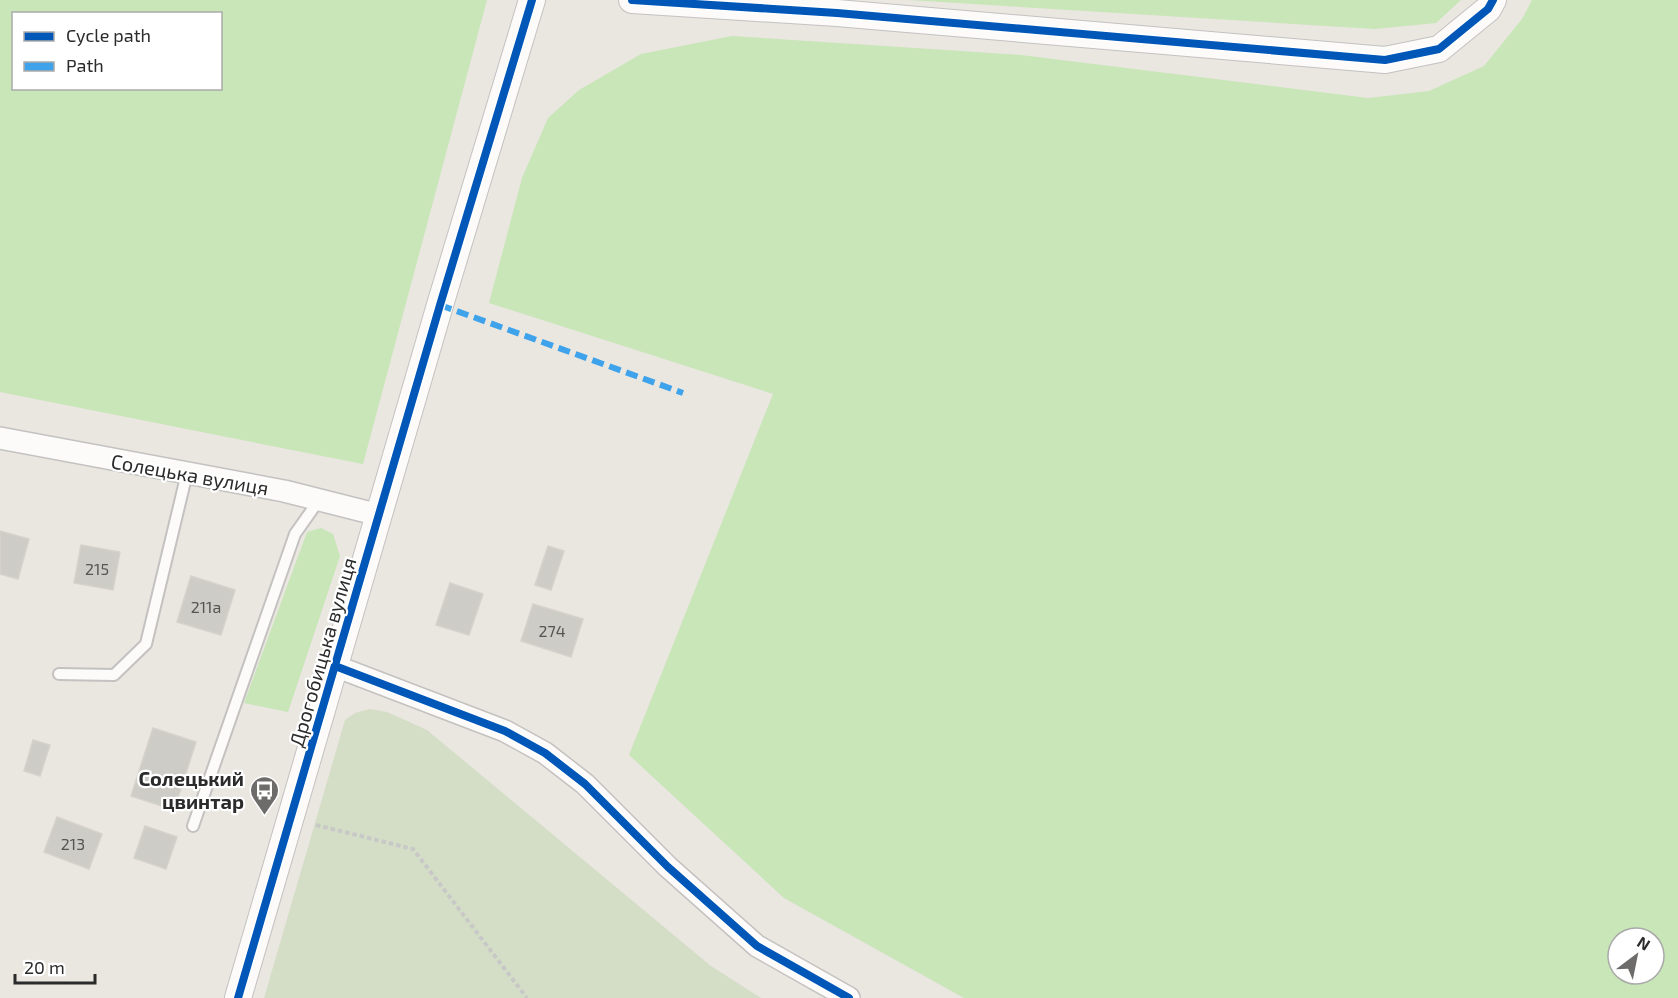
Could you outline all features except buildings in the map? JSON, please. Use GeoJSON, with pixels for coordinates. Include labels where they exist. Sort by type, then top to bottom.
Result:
{"type":"FeatureCollection","features":[{"type":"Feature","properties":{"kind":"street","name":"Дрогобицька вулиця"},"geometry":{"type":"LineString","coordinates":[[238,998],[437,316],[532,0]]}},
{"type":"Feature","properties":{"kind":"street"},"geometry":{"type":"LineString","coordinates":[[632,0],[849,14],[1385,60],[1438,50],[1488,9],[1493,0]]}},
{"type":"Feature","properties":{"kind":"street","name":"Солецька вулиця"},"geometry":{"type":"LineString","coordinates":[[0,438],[284,491],[379,515]]}},
{"type":"Feature","properties":{"kind":"street"},"geometry":{"type":"LineString","coordinates":[[335,666],[505,731],[545,753],[585,784],[668,867],[757,946],[849,998]]}},
{"type":"Feature","properties":{"kind":"lane"},"geometry":{"type":"LineString","coordinates":[[59,674],[114,675],[146,644],[187,473]]}},
{"type":"Feature","properties":{"kind":"lane"},"geometry":{"type":"LineString","coordinates":[[193,826],[295,534],[319,500]]}},
{"type":"Feature","properties":{"kind":"path"},"geometry":{"type":"LineString","coordinates":[[315,824],[412,849],[527,998]]}},
{"type":"Feature","properties":{"kind":"green space"},"geometry":{"type":"Polygon","coordinates":[[[0,0],[487,0],[363,464],[0,392],[0,0]]]}},
{"type":"Feature","properties":{"kind":"green space"},"geometry":{"type":"Polygon","coordinates":[[[909,0],[1461,0],[1436,23],[1375,29],[909,0]]]}},
{"type":"Feature","properties":{"kind":"green space"},"geometry":{"type":"Polygon","coordinates":[[[1532,0],[1678,0],[1678,998],[964,998],[784,898],[629,755],[773,394],[489,303],[522,178],[548,118],[579,90],[641,54],[732,36],[1021,55],[1368,98],[1429,91],[1484,66],[1522,19],[1532,0]]]}},
{"type":"Feature","properties":{"kind":"green space"},"geometry":{"type":"Polygon","coordinates":[[[321,528],[333,534],[340,556],[288,712],[244,703],[307,532],[321,528]]]}},
{"type":"Feature","properties":{"kind":"green space"},"geometry":{"type":"Polygon","coordinates":[[[370,709],[387,712],[427,730],[711,966],[761,998],[264,998],[345,720],[355,713],[370,709]]]}},
{"type":"Feature","properties":{"kind":"marked path"},"geometry":{"type":"LineString","coordinates":[[440,305],[683,393]]}},
{"type":"Feature","properties":{"kind":"cycle path"},"geometry":{"type":"LineString","coordinates":[[238,998],[440,305],[532,0]]}},
{"type":"Feature","properties":{"kind":"cycle path"},"geometry":{"type":"LineString","coordinates":[[632,0],[837,13],[1385,60],[1439,49],[1488,9],[1493,0]]}},
{"type":"Feature","properties":{"kind":"cycle path"},"geometry":{"type":"LineString","coordinates":[[335,666],[505,731],[545,753],[585,784],[668,867],[757,946],[849,998]]}},
{"type":"Feature","properties":{"kind":"place","name":"Солецький цвинтар"},"geometry":{"type":"Point","coordinates":[265,816]}}]}
